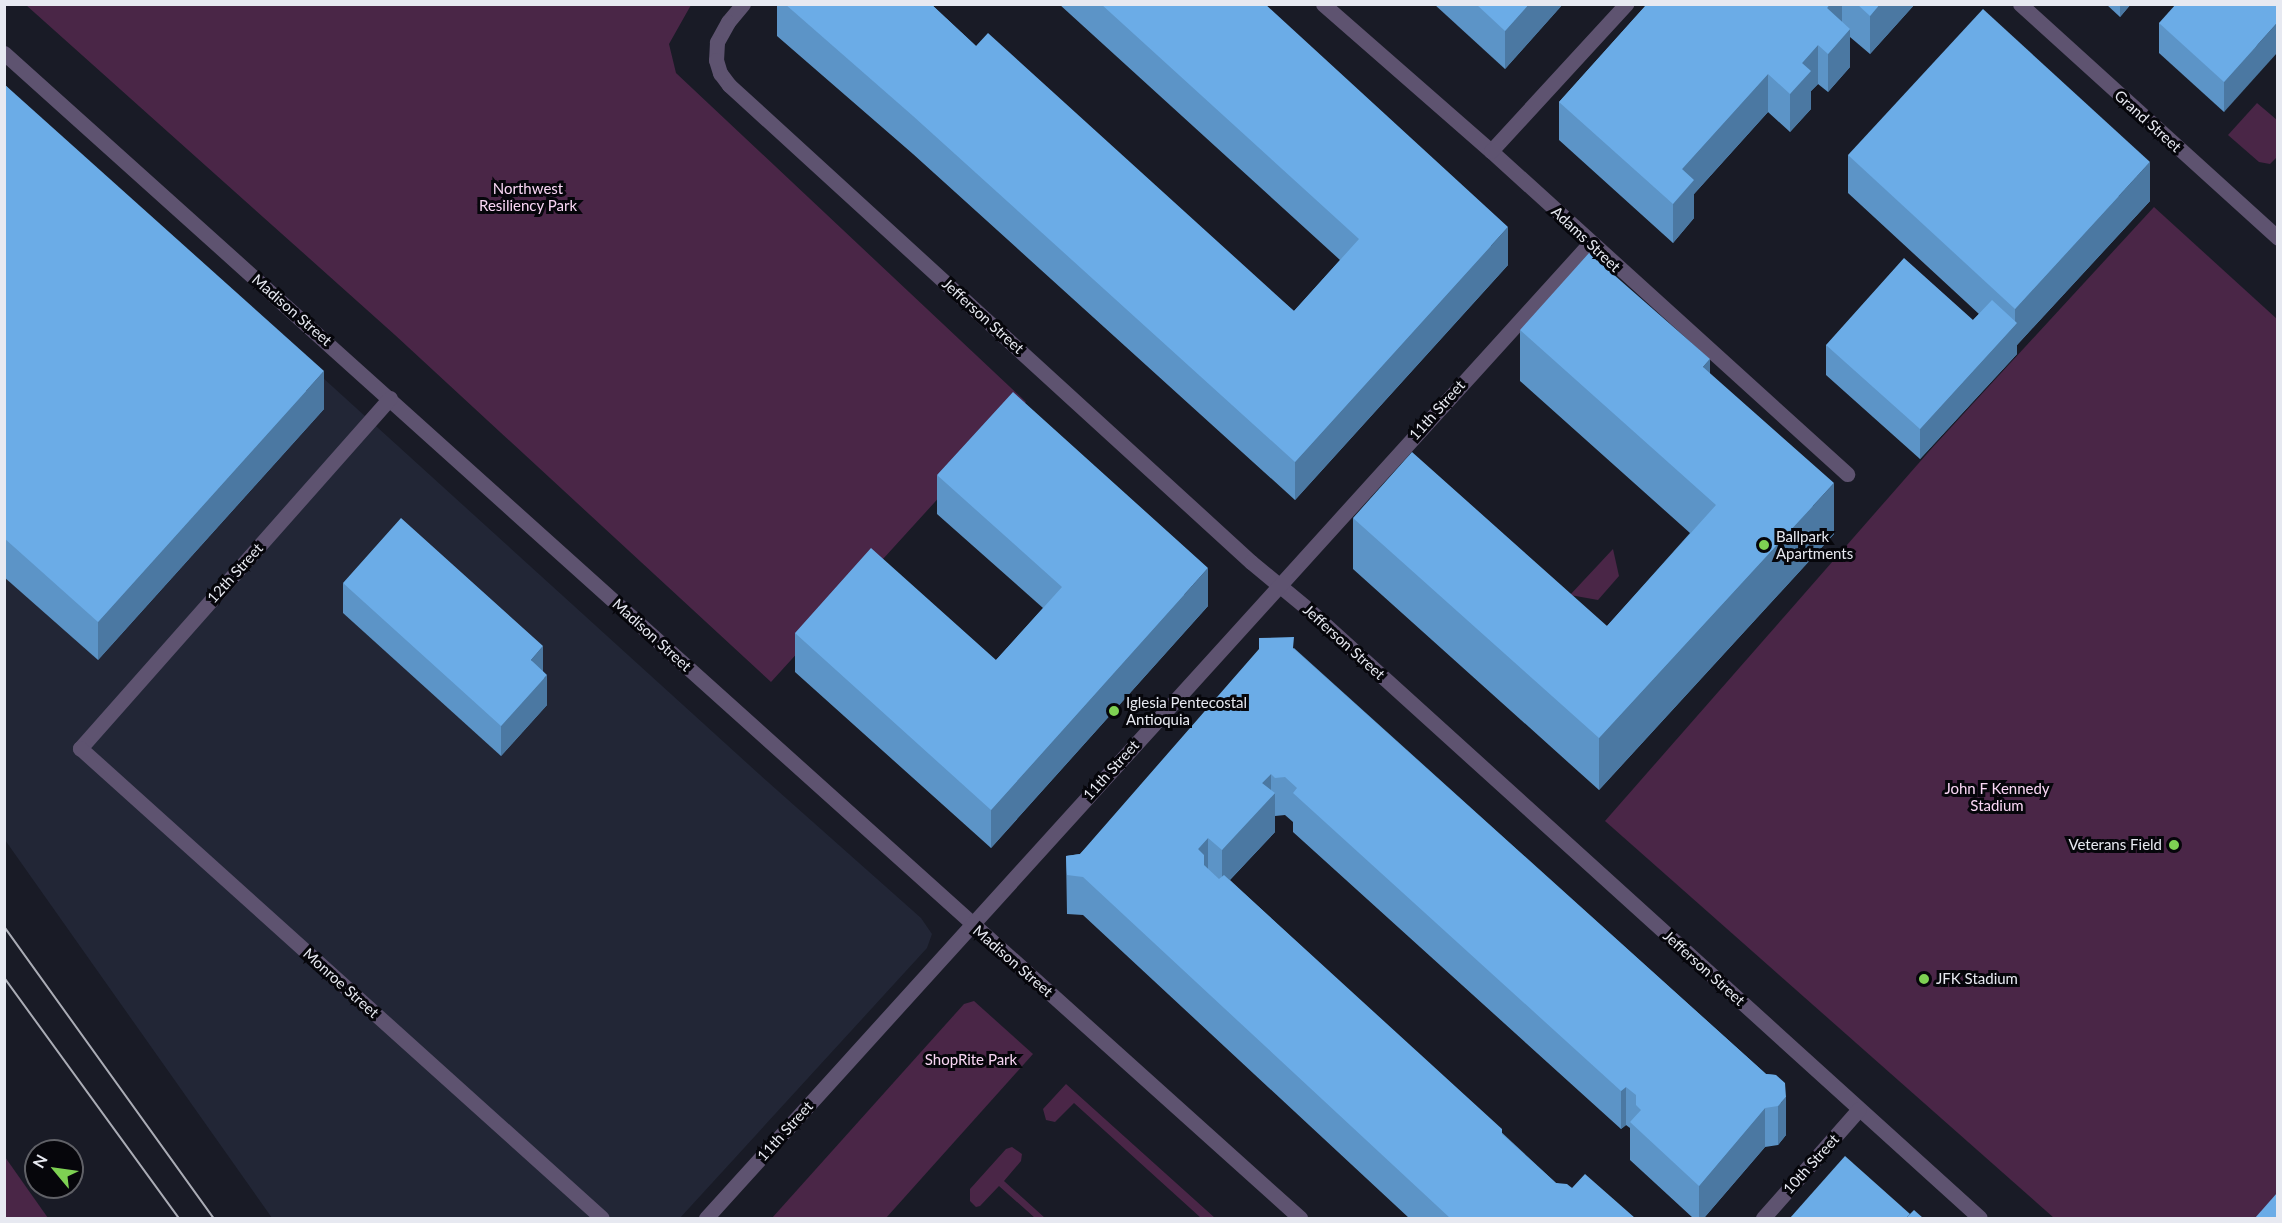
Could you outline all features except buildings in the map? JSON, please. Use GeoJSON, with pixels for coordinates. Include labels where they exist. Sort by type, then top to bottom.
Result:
{"type":"FeatureCollection","features":[{"type":"Feature","properties":{"kind":"street","name":"Jefferson Street"},"geometry":{"type":"LineString","coordinates":[[743,4],[728,22],[717,42],[716,60],[720,73],[729,85],[1980,1218]]}},
{"type":"Feature","properties":{"kind":"street","name":"Adams Street"},"geometry":{"type":"LineString","coordinates":[[1323,4],[1491,151],[1847,474]]}},
{"type":"Feature","properties":{"kind":"street"},"geometry":{"type":"LineString","coordinates":[[1491,151],[1626,4]]}},
{"type":"Feature","properties":{"kind":"street","name":"Grand Street"},"geometry":{"type":"LineString","coordinates":[[2020,4],[2277,238]]}},
{"type":"Feature","properties":{"kind":"street","name":"Madison Street"},"geometry":{"type":"LineString","coordinates":[[4,53],[390,398],[971,925],[1084,1023],[1300,1218]]}},
{"type":"Feature","properties":{"kind":"street","name":"11th Street"},"geometry":{"type":"LineString","coordinates":[[706,1218],[1278,584],[1590,243]]}},
{"type":"Feature","properties":{"kind":"street","name":"12th Street"},"geometry":{"type":"LineString","coordinates":[[80,748],[390,398]]}},
{"type":"Feature","properties":{"kind":"street","name":"Monroe Street"},"geometry":{"type":"LineString","coordinates":[[80,748],[602,1218]]}},
{"type":"Feature","properties":{"kind":"street","name":"10th Street"},"geometry":{"type":"LineString","coordinates":[[1763,1218],[1859,1109]]}},
{"type":"Feature","properties":{"kind":"shaded area"},"geometry":{"type":"Polygon","coordinates":[[[5,89],[759,774],[921,918],[932,934],[927,948],[680,1218],[272,1218],[5,840],[5,89]]]}},
{"type":"Feature","properties":{"kind":"green space","name":"Northwest Resiliency Park"},"geometry":{"type":"Polygon","coordinates":[[[26,5],[691,5],[669,44],[676,73],[1026,402],[771,682],[395,335],[26,5]]]}},
{"type":"Feature","properties":{"kind":"green space"},"geometry":{"type":"Polygon","coordinates":[[[2257,103],[2277,120],[2277,157],[2270,164],[2259,162],[2228,135],[2257,103]]]}},
{"type":"Feature","properties":{"kind":"green space","name":"John F Kennedy Stadium"},"geometry":{"type":"Polygon","coordinates":[[[2154,207],[2277,319],[2277,1218],[2054,1218],[1605,821],[1932,448],[2154,207]]]}},
{"type":"Feature","properties":{"kind":"green space"},"geometry":{"type":"Polygon","coordinates":[[[1613,549],[1619,576],[1598,600],[1570,595],[1613,549]]]}},
{"type":"Feature","properties":{"kind":"green space","name":"ShopRite Park"},"geometry":{"type":"Polygon","coordinates":[[[974,1001],[1033,1054],[886,1218],[772,1218],[964,1004],[974,1001]]]}},
{"type":"Feature","properties":{"kind":"green space"},"geometry":{"type":"Polygon","coordinates":[[[1066,1084],[1215,1218],[1201,1218],[1074,1103],[1055,1122],[1046,1120],[1043,1109],[1066,1084]]]}},
{"type":"Feature","properties":{"kind":"green space"},"geometry":{"type":"Polygon","coordinates":[[[1012,1147],[1022,1154],[1021,1161],[1004,1181],[1045,1218],[1035,1218],[999,1186],[980,1206],[976,1207],[970,1201],[970,1189],[1006,1149],[1012,1147]]]}},
{"type":"Feature","properties":{"kind":"green space"},"geometry":{"type":"Polygon","coordinates":[[[5,1157],[24,1184],[24,1199],[35,1199],[48,1218],[5,1218],[5,1157]]]}},
{"type":"Feature","properties":{"kind":"tram line"},"geometry":{"type":"LineString","coordinates":[[4,926],[214,1218]]}},
{"type":"Feature","properties":{"kind":"tram line"},"geometry":{"type":"LineString","coordinates":[[4,977],[179,1218]]}},
{"type":"Feature","properties":{"kind":"place","name":"Ballpark Apartments"},"geometry":{"type":"Point","coordinates":[1764,545]}},
{"type":"Feature","properties":{"kind":"place","name":"Iglesia Pentecostal Antioquia"},"geometry":{"type":"Point","coordinates":[1114,711]}},
{"type":"Feature","properties":{"kind":"place","name":"Veterans Field"},"geometry":{"type":"Point","coordinates":[2174,845]}},
{"type":"Feature","properties":{"kind":"place","name":"JFK Stadium"},"geometry":{"type":"Point","coordinates":[1924,979]}}]}
